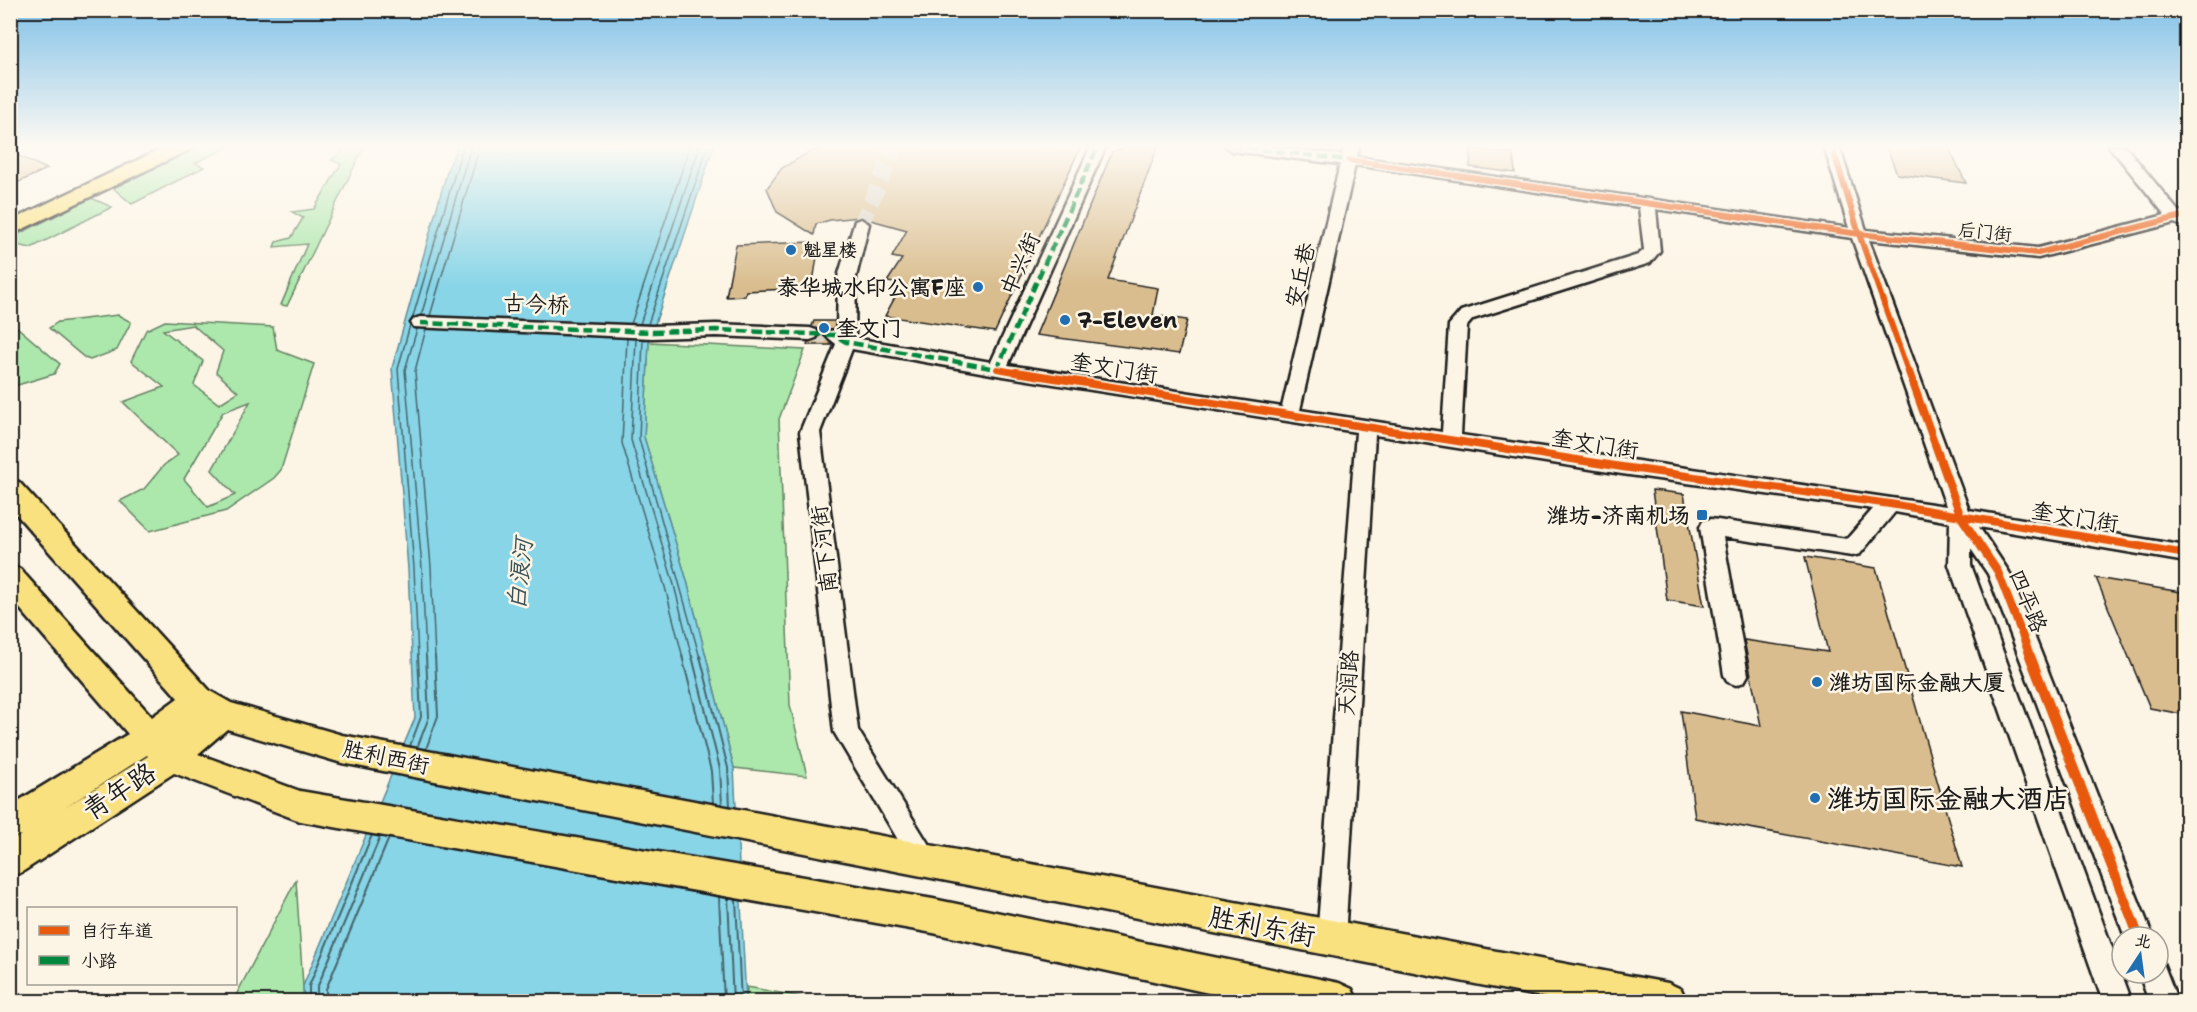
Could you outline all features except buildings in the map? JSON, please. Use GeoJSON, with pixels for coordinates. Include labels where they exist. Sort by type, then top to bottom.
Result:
{"type":"FeatureCollection","features":[{"type":"Feature","properties":{"kind":"main road"},"geometry":{"type":"LineString","coordinates":[[10,210],[46,193]]}},
{"type":"Feature","properties":{"kind":"main road"},"geometry":{"type":"LineString","coordinates":[[10,229],[84,193]]}},
{"type":"Feature","properties":{"kind":"main road"},"geometry":{"type":"LineString","coordinates":[[10,489],[211,707]]}},
{"type":"Feature","properties":{"kind":"main road"},"geometry":{"type":"LineString","coordinates":[[10,577],[161,748],[300,806],[933,916],[1339,1002]]}},
{"type":"Feature","properties":{"kind":"main road","name":"青年路"},"geometry":{"type":"LineString","coordinates":[[10,861],[161,748],[211,707]]}},
{"type":"Feature","properties":{"kind":"main road","name":"胜利西街"},"geometry":{"type":"LineString","coordinates":[[211,707],[342,749],[857,849]]}},
{"type":"Feature","properties":{"kind":"main road","name":"青年路"},"geometry":{"type":"LineString","coordinates":[[10,824],[161,748]]}},
{"type":"Feature","properties":{"kind":"main road","name":"胜利东街"},"geometry":{"type":"LineString","coordinates":[[857,849],[1668,1002]]}},
{"type":"Feature","properties":{"kind":"street","name":"中兴街"},"geometry":{"type":"LineString","coordinates":[[997,369],[1077,193]]}},
{"type":"Feature","properties":{"kind":"street","name":"安丘巷"},"geometry":{"type":"LineString","coordinates":[[1290,413],[1342,193]]}},
{"type":"Feature","properties":{"kind":"street","name":"后门街"},"geometry":{"type":"LineString","coordinates":[[1589,193],[1859,234],[2038,253],[2183,218]]}},
{"type":"Feature","properties":{"kind":"street","name":"四平路"},"geometry":{"type":"LineString","coordinates":[[1846,193],[1859,234],[1962,517],[1998,572],[2134,925]]}},
{"type":"Feature","properties":{"kind":"street"},"geometry":{"type":"LineString","coordinates":[[2160,193],[2183,218]]}},
{"type":"Feature","properties":{"kind":"street"},"geometry":{"type":"LineString","coordinates":[[1451,440],[1458,326],[1467,315],[1644,260],[1652,251],[1647,203]]}},
{"type":"Feature","properties":{"kind":"street","name":"南下河街"},"geometry":{"type":"LineString","coordinates":[[861,224],[847,277],[840,338],[810,432],[846,732],[926,861]]}},
{"type":"Feature","properties":{"kind":"street","name":"古今桥"},"geometry":{"type":"LineString","coordinates":[[420,323],[652,332],[716,330],[810,334]]}},
{"type":"Feature","properties":{"kind":"street","name":"奎文门街"},"geometry":{"type":"LineString","coordinates":[[840,338],[997,369],[1290,413],[1622,467],[1890,504],[2187,554]]}},
{"type":"Feature","properties":{"kind":"street","name":"天润路"},"geometry":{"type":"LineString","coordinates":[[1331,939],[1366,427]]}},
{"type":"Feature","properties":{"kind":"street"},"geometry":{"type":"LineString","coordinates":[[1736,675],[1711,527],[1852,548],[1890,504]]}},
{"type":"Feature","properties":{"kind":"street","name":"四平路"},"geometry":{"type":"LineString","coordinates":[[1962,517],[1960,566],[2118,1002]]}},
{"type":"Feature","properties":{"kind":"street"},"geometry":{"type":"LineString","coordinates":[[2158,985],[2164,1002]]}},
{"type":"Feature","properties":{"kind":"green space"},"geometry":{"type":"Polygon","coordinates":[[[119,193],[153,193],[132,204],[119,193]]]}},
{"type":"Feature","properties":{"kind":"green space"},"geometry":{"type":"Polygon","coordinates":[[[323,193],[341,193],[287,306],[281,305],[307,244],[274,247],[276,242],[291,238],[303,218],[292,212],[314,209],[323,193]]]}},
{"type":"Feature","properties":{"kind":"green space"},"geometry":{"type":"Polygon","coordinates":[[[91,198],[112,207],[31,248],[11,244],[11,238],[91,198]]]}},
{"type":"Feature","properties":{"kind":"green space"},"geometry":{"type":"Polygon","coordinates":[[[118,315],[131,322],[117,350],[90,360],[49,328],[58,322],[118,315]]]}},
{"type":"Feature","properties":{"kind":"green space"},"geometry":{"type":"Polygon","coordinates":[[[10,321],[60,364],[54,374],[11,387],[10,321]]]}},
{"type":"Feature","properties":{"kind":"green space"},"geometry":{"type":"Polygon","coordinates":[[[165,321],[273,327],[277,350],[314,364],[281,470],[274,478],[226,511],[150,531],[120,501],[144,489],[164,465],[178,455],[123,402],[164,387],[131,361],[146,330],[165,321]],[[193,325],[163,330],[203,361],[194,385],[219,404],[238,392],[216,372],[223,351],[193,325]],[[250,402],[223,412],[184,479],[208,507],[235,495],[212,470],[250,402]]]}},
{"type":"Feature","properties":{"kind":"green space"},"geometry":{"type":"Polygon","coordinates":[[[649,342],[805,350],[779,419],[790,705],[807,776],[734,768],[687,581],[644,437],[649,342]]]}},
{"type":"Feature","properties":{"kind":"green space"},"geometry":{"type":"Polygon","coordinates":[[[296,880],[304,1001],[233,1001],[296,880]]]}},
{"type":"Feature","properties":{"kind":"green space"},"geometry":{"type":"Polygon","coordinates":[[[747,987],[825,1001],[746,1001],[747,987]]]}},
{"type":"Feature","properties":{"kind":"water","name":"白浪河"},"geometry":{"type":"Polygon","coordinates":[[[441,193],[698,193],[649,342],[644,437],[687,581],[734,768],[746,1001],[304,1002],[303,986],[415,718],[408,569],[392,368],[441,193]]]}},
{"type":"Feature","properties":{"kind":"tunnel"},"geometry":{"type":"LineString","coordinates":[[861,224],[875,193]]}},
{"type":"Feature","properties":{"kind":"tunnel"},"geometry":{"type":"LineString","coordinates":[[810,334],[834,335]]}},
{"type":"Feature","properties":{"kind":"marked path"},"geometry":{"type":"LineString","coordinates":[[420,323],[652,332],[716,330],[834,335],[846,342],[997,369],[1077,193]]}},
{"type":"Feature","properties":{"kind":"cycle path"},"geometry":{"type":"LineString","coordinates":[[1578,193],[1859,234],[2038,253],[2186,215]]}},
{"type":"Feature","properties":{"kind":"cycle path"},"geometry":{"type":"LineString","coordinates":[[1846,193],[1859,234],[1961,517],[1998,572],[2134,925]]}},
{"type":"Feature","properties":{"kind":"cycle path"},"geometry":{"type":"LineString","coordinates":[[997,369],[1622,467],[1890,504],[2186,554]]}},
{"type":"Feature","properties":{"kind":"place","name":"魁星楼"},"geometry":{"type":"Point","coordinates":[791,250]}},
{"type":"Feature","properties":{"kind":"place","name":"泰华城水印公寓F座"},"geometry":{"type":"Point","coordinates":[978,287]}},
{"type":"Feature","properties":{"kind":"place","name":"7-Eleven"},"geometry":{"type":"Point","coordinates":[1065,320]}},
{"type":"Feature","properties":{"kind":"place","name":"奎文门"},"geometry":{"type":"Point","coordinates":[824,328]}},
{"type":"Feature","properties":{"kind":"place","name":"潍坊-济南机场"},"geometry":{"type":"Point","coordinates":[1702,515]}},
{"type":"Feature","properties":{"kind":"place","name":"潍坊国际金融大厦"},"geometry":{"type":"Point","coordinates":[1817,682]}},
{"type":"Feature","properties":{"kind":"place","name":"潍坊国际金融大酒店"},"geometry":{"type":"Point","coordinates":[1815,798]}}]}
